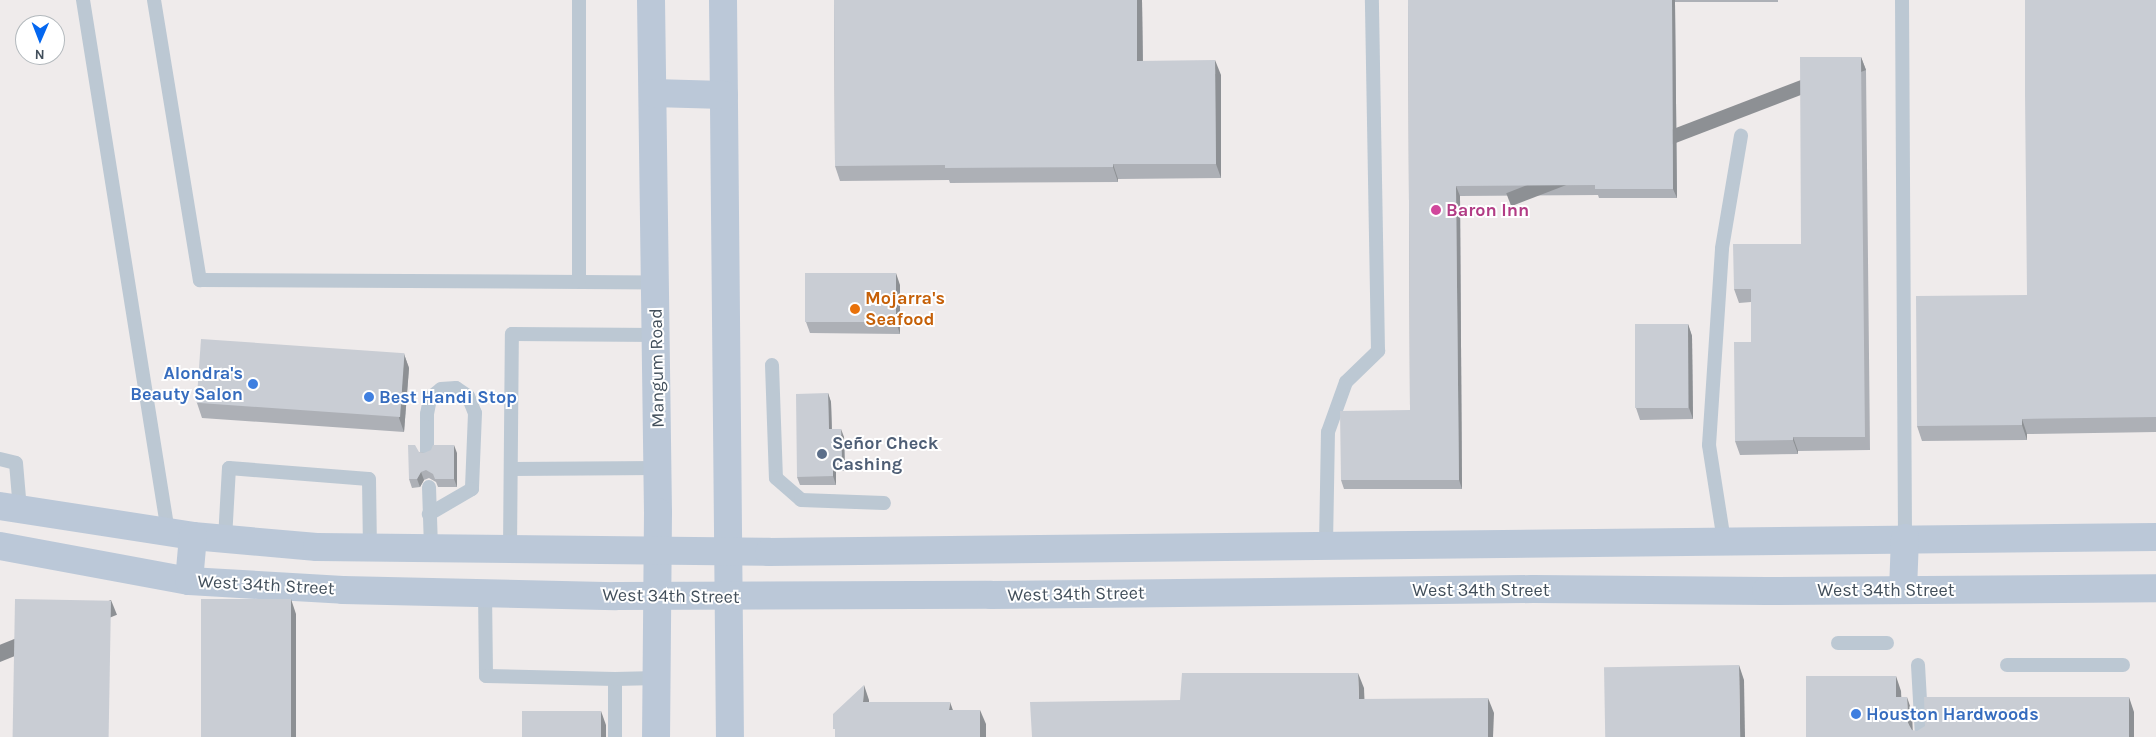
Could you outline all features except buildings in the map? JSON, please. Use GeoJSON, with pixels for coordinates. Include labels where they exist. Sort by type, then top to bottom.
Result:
{"type":"FeatureCollection","features":[{"type":"Feature","properties":{"kind":"main road","name":"Mangum Road"},"geometry":{"type":"LineString","coordinates":[[651,0],[658,468],[656,737]]}},
{"type":"Feature","properties":{"kind":"main road"},"geometry":{"type":"LineString","coordinates":[[723,0],[730,737]]}},
{"type":"Feature","properties":{"kind":"main road"},"geometry":{"type":"LineString","coordinates":[[652,94],[724,95]]}},
{"type":"Feature","properties":{"kind":"main road"},"geometry":{"type":"LineString","coordinates":[[10,508],[180,534],[318,547],[370,548],[727,550],[2156,537]]}},
{"type":"Feature","properties":{"kind":"main road"},"geometry":{"type":"LineString","coordinates":[[180,534],[189,581]]}},
{"type":"Feature","properties":{"kind":"main road"},"geometry":{"type":"LineString","coordinates":[[1903,590],[1904,538]]}},
{"type":"Feature","properties":{"kind":"main road","name":"West 34th Street"},"geometry":{"type":"LineString","coordinates":[[0,546],[189,581],[343,590],[728,597],[1533,589],[1903,590],[2156,588]]}},
{"type":"Feature","properties":{"kind":"lane"},"geometry":{"type":"LineString","coordinates":[[83,0],[180,534]]}},
{"type":"Feature","properties":{"kind":"lane"},"geometry":{"type":"LineString","coordinates":[[154,0],[200,280],[656,282]]}},
{"type":"Feature","properties":{"kind":"lane"},"geometry":{"type":"LineString","coordinates":[[579,0],[579,281]]}},
{"type":"Feature","properties":{"kind":"lane"},"geometry":{"type":"LineString","coordinates":[[1326,545],[1328,432],[1346,382],[1378,351],[1372,0]]}},
{"type":"Feature","properties":{"kind":"lane"},"geometry":{"type":"LineString","coordinates":[[1902,0],[1904,538]]}},
{"type":"Feature","properties":{"kind":"lane"},"geometry":{"type":"LineString","coordinates":[[1724,540],[1709,445],[1722,248],[1741,136]]}},
{"type":"Feature","properties":{"kind":"lane"},"geometry":{"type":"LineString","coordinates":[[510,548],[512,334],[657,336]]}},
{"type":"Feature","properties":{"kind":"lane"},"geometry":{"type":"LineString","coordinates":[[772,365],[776,478],[801,500],[884,503]]}},
{"type":"Feature","properties":{"kind":"lane"},"geometry":{"type":"LineString","coordinates":[[428,453],[426,414],[430,398],[441,389],[456,388],[468,396],[475,413],[472,488],[429,514]]}},
{"type":"Feature","properties":{"kind":"lane"},"geometry":{"type":"LineString","coordinates":[[0,459],[16,463],[10,508]]}},
{"type":"Feature","properties":{"kind":"lane"},"geometry":{"type":"LineString","coordinates":[[225,539],[228,468],[369,479],[370,548]]}},
{"type":"Feature","properties":{"kind":"lane"},"geometry":{"type":"LineString","coordinates":[[511,468],[658,468]]}},
{"type":"Feature","properties":{"kind":"lane"},"geometry":{"type":"LineString","coordinates":[[428,487],[431,548]]}},
{"type":"Feature","properties":{"kind":"lane"},"geometry":{"type":"LineString","coordinates":[[485,592],[486,676],[657,678]]}},
{"type":"Feature","properties":{"kind":"lane"},"geometry":{"type":"LineString","coordinates":[[1838,643],[1887,643]]}},
{"type":"Feature","properties":{"kind":"lane"},"geometry":{"type":"LineString","coordinates":[[1918,665],[1922,737]]}},
{"type":"Feature","properties":{"kind":"lane"},"geometry":{"type":"LineString","coordinates":[[2007,665],[2123,665]]}},
{"type":"Feature","properties":{"kind":"lane"},"geometry":{"type":"LineString","coordinates":[[615,679],[615,737]]}},
{"type":"Feature","properties":{"kind":"place","name":"Baron Inn"},"geometry":{"type":"Point","coordinates":[1436,210]}},
{"type":"Feature","properties":{"kind":"place","name":"Mojarra's Seafood"},"geometry":{"type":"Point","coordinates":[855,309]}},
{"type":"Feature","properties":{"kind":"place","name":"Alondra's Beauty Salon"},"geometry":{"type":"Point","coordinates":[253,384]}},
{"type":"Feature","properties":{"kind":"place","name":"Best Handi Stop"},"geometry":{"type":"Point","coordinates":[369,397]}},
{"type":"Feature","properties":{"kind":"place","name":"Señor Check Cashing"},"geometry":{"type":"Point","coordinates":[822,454]}},
{"type":"Feature","properties":{"kind":"place","name":"Houston Hardwoods"},"geometry":{"type":"Point","coordinates":[1856,714]}}]}
